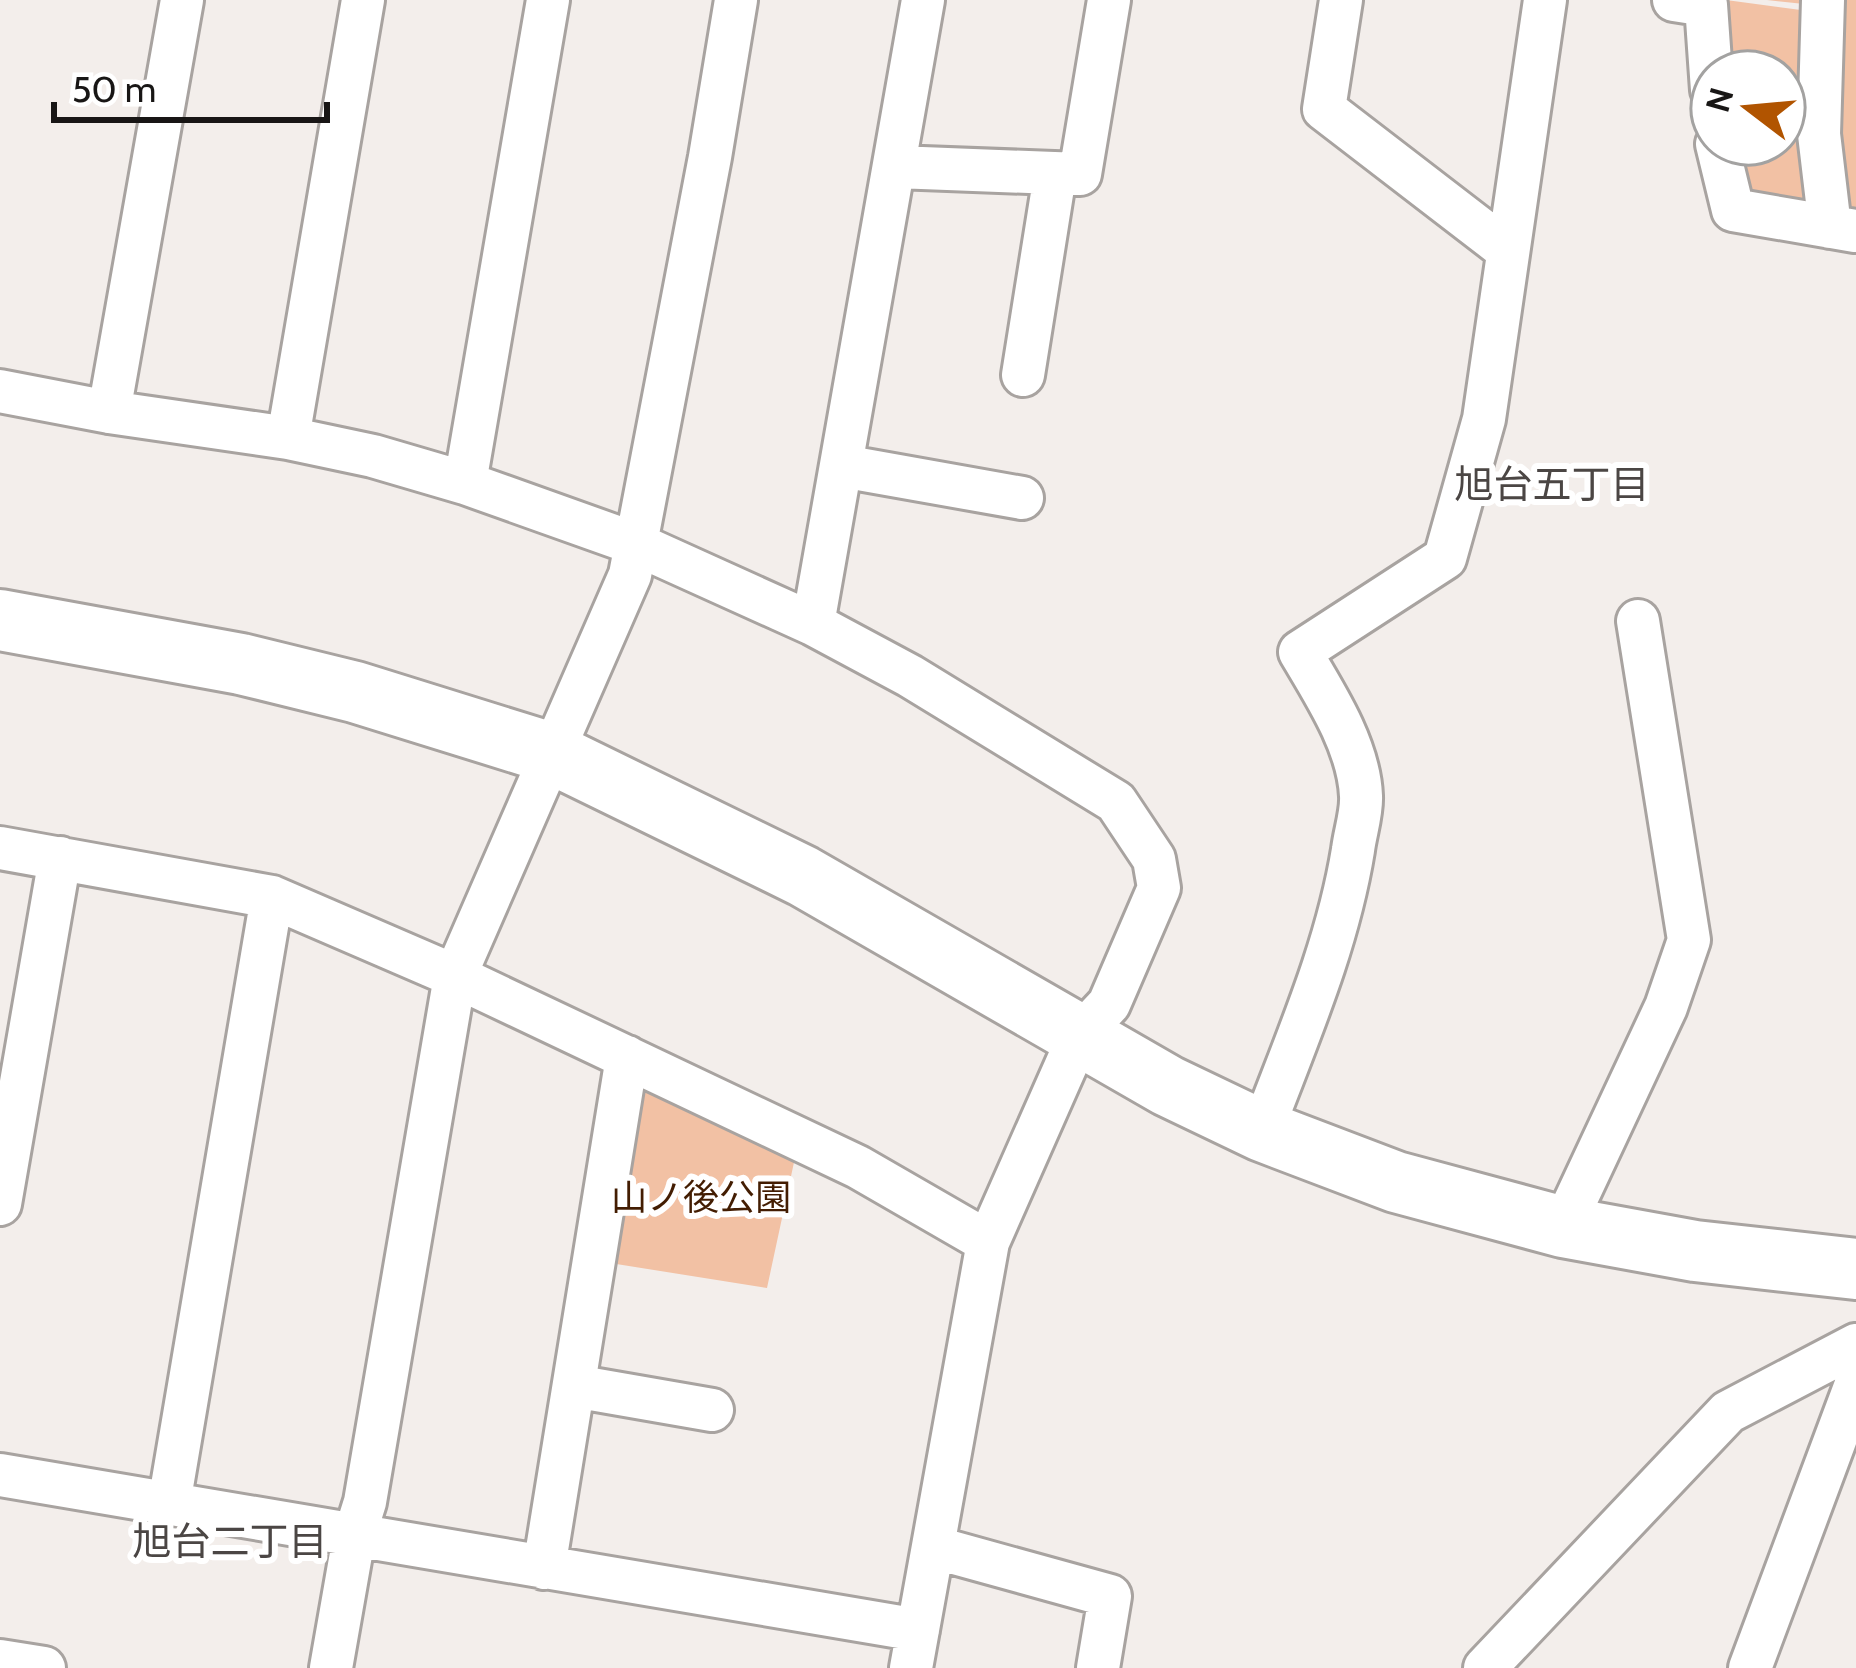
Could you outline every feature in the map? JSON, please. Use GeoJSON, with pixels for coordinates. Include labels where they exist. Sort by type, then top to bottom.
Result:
{"type":"FeatureCollection","features":[{"type":"Feature","properties":{"kind":"street"},"geometry":{"type":"LineString","coordinates":[[109,412],[182,0]]}},
{"type":"Feature","properties":{"kind":"street"},"geometry":{"type":"LineString","coordinates":[[288,438],[363,0]]}},
{"type":"Feature","properties":{"kind":"street"},"geometry":{"type":"LineString","coordinates":[[465,483],[548,0]]}},
{"type":"Feature","properties":{"kind":"street"},"geometry":{"type":"LineString","coordinates":[[332,1668],[455,976],[630,574],[736,0]]}},
{"type":"Feature","properties":{"kind":"street"},"geometry":{"type":"LineString","coordinates":[[813,624],[923,0]]}},
{"type":"Feature","properties":{"kind":"street"},"geometry":{"type":"LineString","coordinates":[[896,167],[1080,173],[1109,0]]}},
{"type":"Feature","properties":{"kind":"street"},"geometry":{"type":"LineString","coordinates":[[1341,0],[1324,109],[1506,249]]}},
{"type":"Feature","properties":{"kind":"street"},"geometry":{"type":"LineString","coordinates":[[1262,1131],[1344,906],[1361,796],[1344,737],[1300,652],[1445,558],[1484,418],[1545,0]]}},
{"type":"Feature","properties":{"kind":"street"},"geometry":{"type":"LineString","coordinates":[[1674,0],[1706,5],[1709,48]]}},
{"type":"Feature","properties":{"kind":"street"},"geometry":{"type":"LineString","coordinates":[[1723,168],[1733,210],[1843,229],[1819,134],[1823,0]]}},
{"type":"Feature","properties":{"kind":"street"},"geometry":{"type":"LineString","coordinates":[[1023,375],[1055,175]]}},
{"type":"Feature","properties":{"kind":"street"},"geometry":{"type":"LineString","coordinates":[[0,392],[373,456],[636,544],[813,624],[910,676],[1117,802],[1154,859],[1159,888],[1109,1004],[1078,1036],[988,1243],[914,1649],[544,1568],[0,1475]]}},
{"type":"Feature","properties":{"kind":"street"},"geometry":{"type":"LineString","coordinates":[[842,466],[1022,498]]}},
{"type":"Feature","properties":{"kind":"street"},"geometry":{"type":"LineString","coordinates":[[0,620],[241,664],[355,692],[550,753],[803,876],[1168,1086],[1262,1131],[1396,1183],[1563,1227],[1695,1251],[1856,1269]]}},
{"type":"Feature","properties":{"kind":"street"},"geometry":{"type":"LineString","coordinates":[[1563,1227],[1666,1007],[1689,940],[1638,621]]}},
{"type":"Feature","properties":{"kind":"street"},"geometry":{"type":"LineString","coordinates":[[0,848],[272,897],[455,976],[858,1167],[988,1243]]}},
{"type":"Feature","properties":{"kind":"street"},"geometry":{"type":"LineString","coordinates":[[0,1204],[59,858]]}},
{"type":"Feature","properties":{"kind":"street"},"geometry":{"type":"LineString","coordinates":[[169,1504],[272,897]]}},
{"type":"Feature","properties":{"kind":"street"},"geometry":{"type":"LineString","coordinates":[[544,1568],[627,1057]]}},
{"type":"Feature","properties":{"kind":"street"},"geometry":{"type":"LineString","coordinates":[[1485,1668],[1728,1412],[1856,1345]]}},
{"type":"Feature","properties":{"kind":"street"},"geometry":{"type":"LineString","coordinates":[[1750,1668],[1856,1384]]}},
{"type":"Feature","properties":{"kind":"street"},"geometry":{"type":"LineString","coordinates":[[574,1386],[712,1410]]}},
{"type":"Feature","properties":{"kind":"street"},"geometry":{"type":"LineString","coordinates":[[933,1547],[1110,1596],[1098,1668]]}},
{"type":"Feature","properties":{"kind":"street"},"geometry":{"type":"LineString","coordinates":[[0,1660],[44,1668]]}},
{"type":"Feature","properties":{"kind":"green space"},"geometry":{"type":"Polygon","coordinates":[[[1726,0],[1816,12],[1817,216],[1738,204],[1736,168],[1808,168],[1808,48],[1729,48],[1726,0]]]}},
{"type":"Feature","properties":{"kind":"green space"},"geometry":{"type":"Polygon","coordinates":[[[1767,0],[1856,0],[1856,213],[1850,213],[1840,200],[1804,4],[1767,0]]]}},
{"type":"Feature","properties":{"kind":"green space","name":"山ノ後公園"},"geometry":{"type":"Polygon","coordinates":[[[635,1076],[796,1153],[767,1288],[610,1263],[635,1076]]]}},
{"type":"Feature","properties":{"kind":"district","name":"旭台五丁目"},"geometry":{"type":"Point","coordinates":[1552,484]}},
{"type":"Feature","properties":{"kind":"district","name":"旭台二丁目"},"geometry":{"type":"Point","coordinates":[230,1541]}}]}
